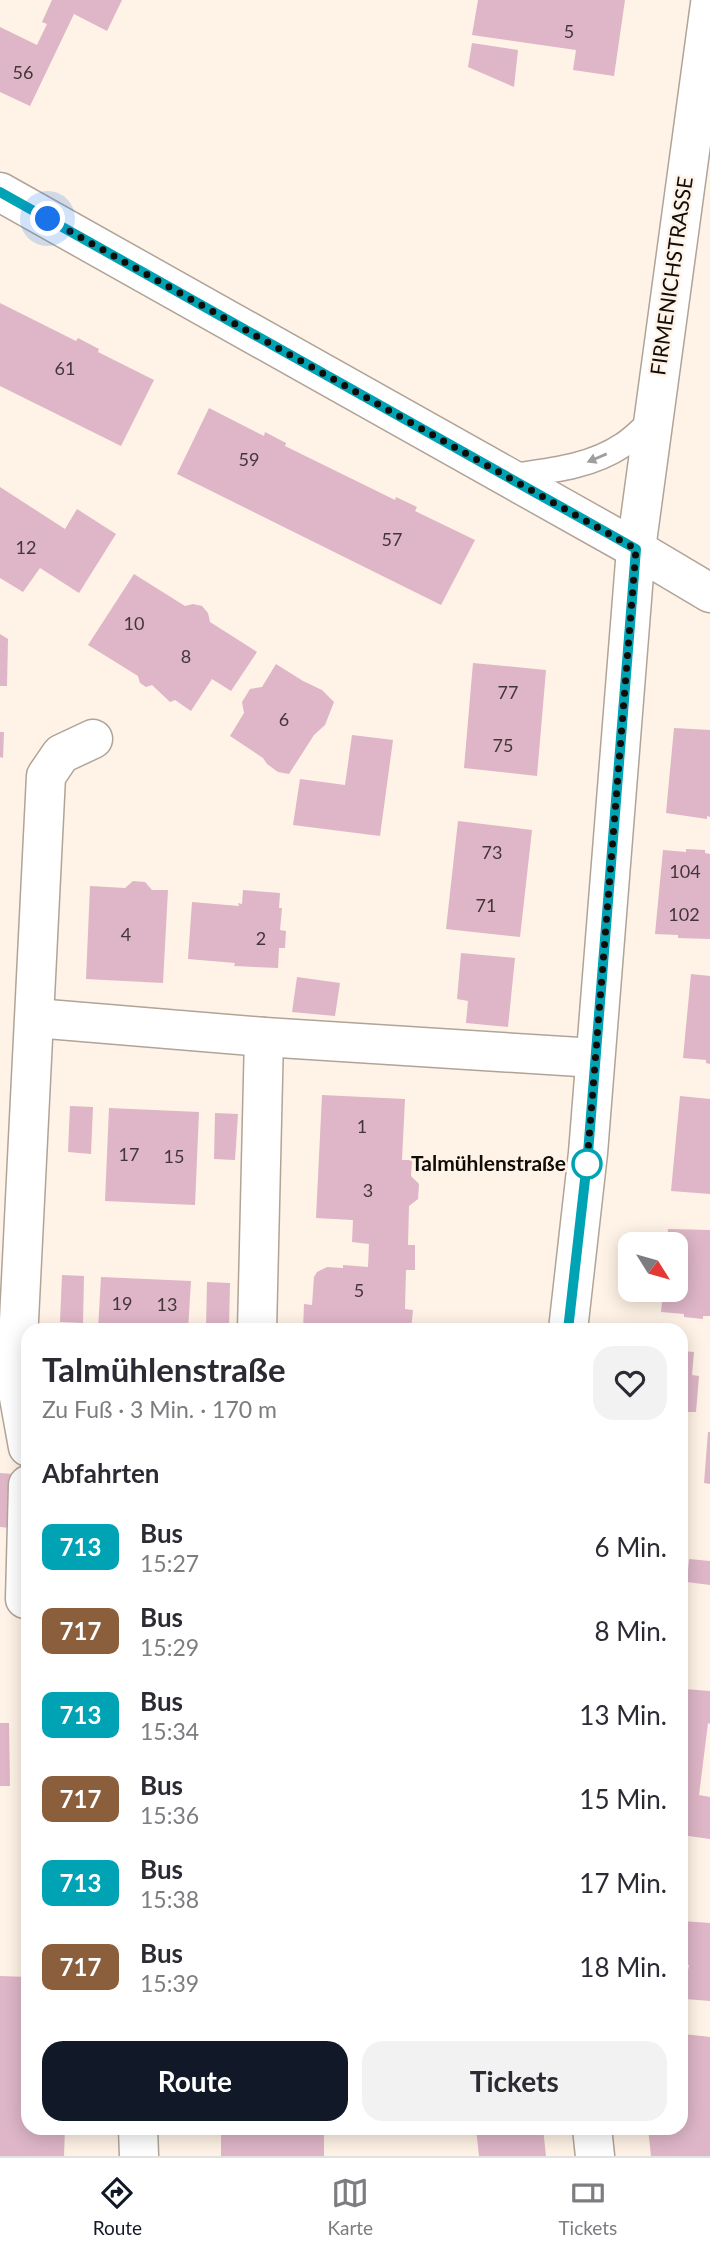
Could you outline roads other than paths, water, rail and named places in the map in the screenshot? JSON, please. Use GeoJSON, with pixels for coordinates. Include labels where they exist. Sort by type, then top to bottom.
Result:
{"type":"FeatureCollection","features":[{"type":"Feature","properties":{"kind":"street","name":"FIRMENICHSTRASSE"},"geometry":{"type":"LineString","coordinates":[[569,1323],[588,1153],[636,549],[710,4]]}},
{"type":"Feature","properties":{"kind":"street"},"geometry":{"type":"LineString","coordinates":[[0,192],[710,593]]}},
{"type":"Feature","properties":{"kind":"street"},"geometry":{"type":"LineString","coordinates":[[21,1408],[16,1381],[46,776],[61,754],[93,739]]}},
{"type":"Feature","properties":{"kind":"street"},"geometry":{"type":"LineString","coordinates":[[35,1018],[264,1037],[595,1058]]}},
{"type":"Feature","properties":{"kind":"street"},"geometry":{"type":"LineString","coordinates":[[257,1323],[264,1037]]}},
{"type":"Feature","properties":{"kind":"street"},"geometry":{"type":"LineString","coordinates":[[18,1598],[21,1564]]}},
{"type":"Feature","properties":{"kind":"street"},"geometry":{"type":"LineString","coordinates":[[138,2135],[139,2156]]}},
{"type":"Feature","properties":{"kind":"street"},"geometry":{"type":"LineString","coordinates":[[593,2135],[595,2156]]}},
{"type":"Feature","properties":{"kind":"lane"},"geometry":{"type":"LineString","coordinates":[[506,477],[566,468],[595,460],[624,445],[653,419]]}},
{"type":"Feature","properties":{"kind":"place","name":"Talmühlenstraße"},"geometry":{"type":"Point","coordinates":[587,1164]}}]}
